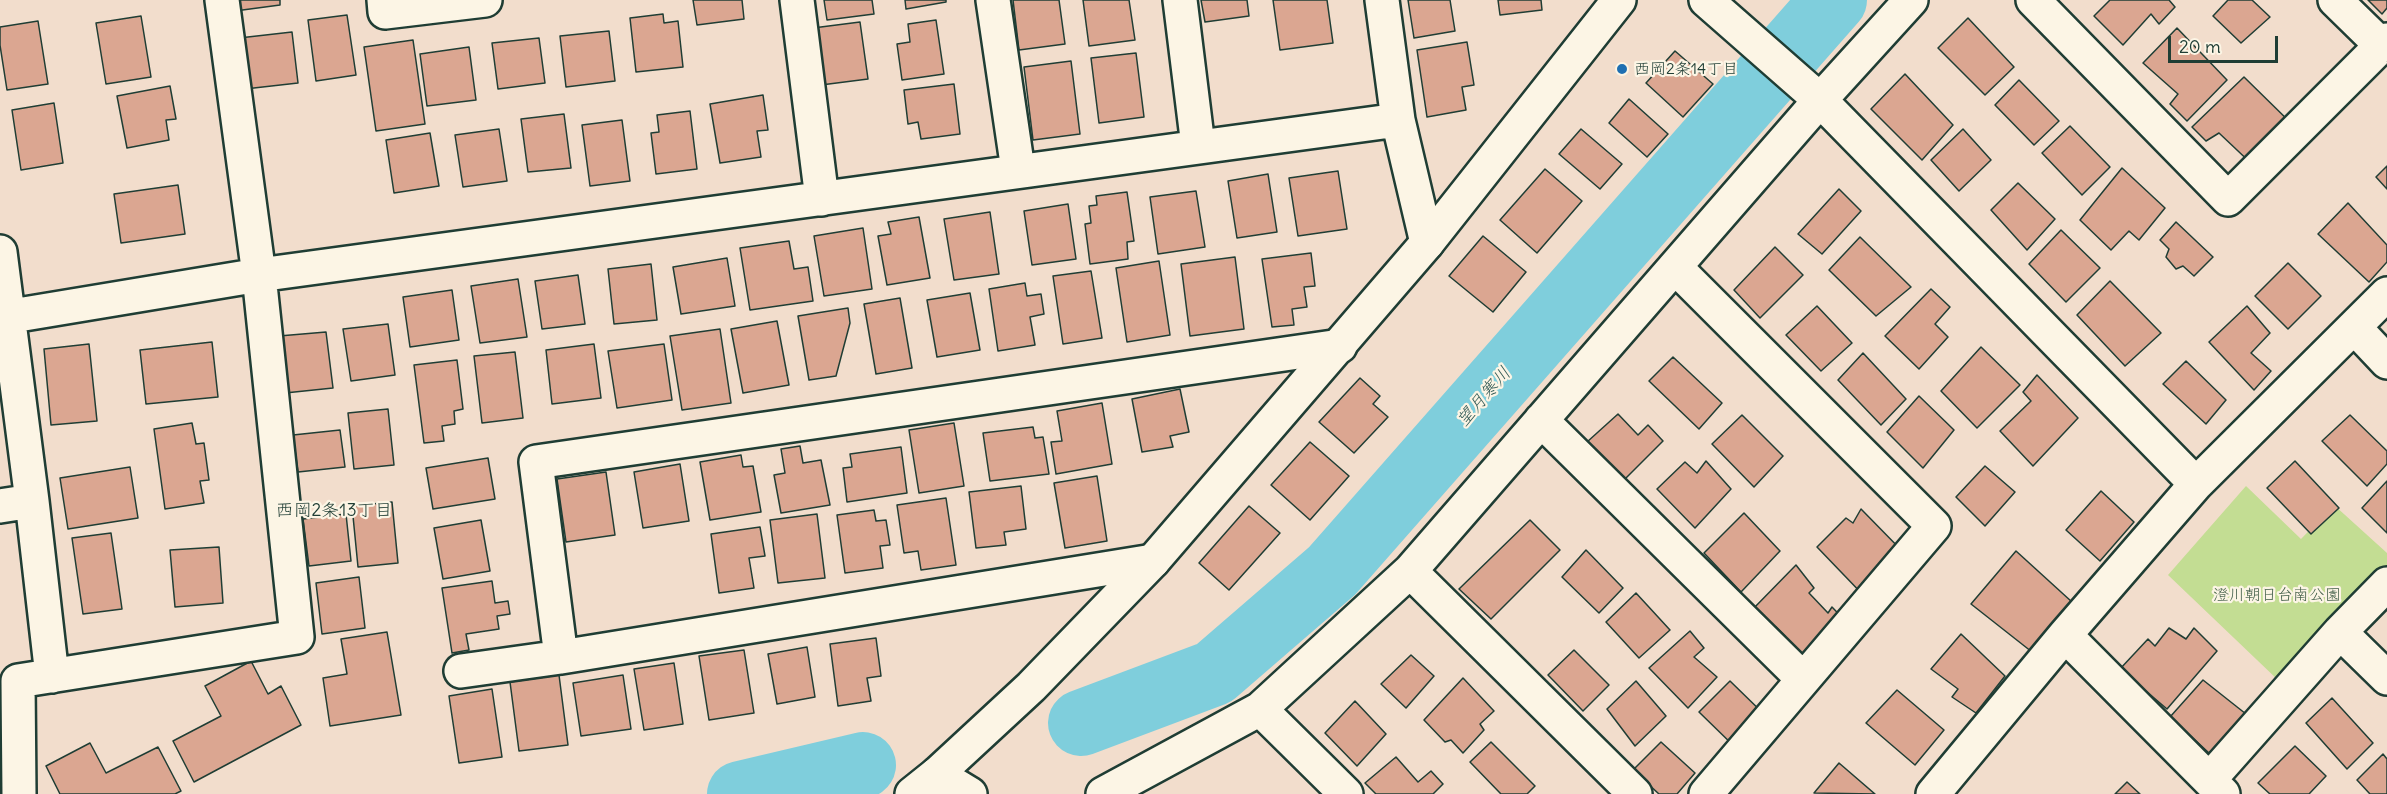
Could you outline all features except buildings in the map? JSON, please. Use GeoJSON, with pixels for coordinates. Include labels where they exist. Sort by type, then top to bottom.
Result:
{"type":"FeatureCollection","features":[{"type":"Feature","properties":{"kind":"street"},"geometry":{"type":"LineString","coordinates":[[19,794],[9,682],[297,637],[259,275],[222,0]]}},
{"type":"Feature","properties":{"kind":"street"},"geometry":{"type":"LineString","coordinates":[[384,0],[385,12],[485,0]]}},
{"type":"Feature","properties":{"kind":"street"},"geometry":{"type":"LineString","coordinates":[[797,0],[822,199]]}},
{"type":"Feature","properties":{"kind":"street"},"geometry":{"type":"LineString","coordinates":[[993,0],[1018,170]]}},
{"type":"Feature","properties":{"kind":"street"},"geometry":{"type":"LineString","coordinates":[[1180,0],[1198,146]]}},
{"type":"Feature","properties":{"kind":"street"},"geometry":{"type":"LineString","coordinates":[[1382,0],[1398,120],[1427,243]]}},
{"type":"Feature","properties":{"kind":"street"},"geometry":{"type":"LineString","coordinates":[[1706,0],[1809,91],[2196,484]]}},
{"type":"Feature","properties":{"kind":"street"},"geometry":{"type":"LineString","coordinates":[[1103,794],[1260,709],[1410,571],[1675,267],[1809,91],[1911,0]]}},
{"type":"Feature","properties":{"kind":"street"},"geometry":{"type":"LineString","coordinates":[[2033,0],[2228,199],[2384,43],[2335,0]]}},
{"type":"Feature","properties":{"kind":"street"},"geometry":{"type":"LineString","coordinates":[[912,794],[937,774],[1031,687],[1153,561],[1427,243],[1614,4]]}},
{"type":"Feature","properties":{"kind":"street"},"geometry":{"type":"LineString","coordinates":[[4,318],[259,275],[1398,120]]}},
{"type":"Feature","properties":{"kind":"street"},"geometry":{"type":"LineString","coordinates":[[0,252],[4,318],[32,501],[52,676]]}},
{"type":"Feature","properties":{"kind":"street"},"geometry":{"type":"LineString","coordinates":[[1675,267],[1934,526],[1706,794]]}},
{"type":"Feature","properties":{"kind":"street"},"geometry":{"type":"LineString","coordinates":[[1933,794],[2065,635],[2196,484],[2387,294]]}},
{"type":"Feature","properties":{"kind":"street"},"geometry":{"type":"LineString","coordinates":[[2354,327],[2387,362]]}},
{"type":"Feature","properties":{"kind":"street"},"geometry":{"type":"LineString","coordinates":[[561,657],[536,462],[1340,346]]}},
{"type":"Feature","properties":{"kind":"street"},"geometry":{"type":"LineString","coordinates":[[1540,420],[1803,679]]}},
{"type":"Feature","properties":{"kind":"street"},"geometry":{"type":"LineString","coordinates":[[0,506],[32,501]]}},
{"type":"Feature","properties":{"kind":"street"},"geometry":{"type":"LineString","coordinates":[[461,671],[561,657],[1153,561]]}},
{"type":"Feature","properties":{"kind":"street"},"geometry":{"type":"LineString","coordinates":[[1410,571],[1635,794]]}},
{"type":"Feature","properties":{"kind":"street"},"geometry":{"type":"LineString","coordinates":[[2065,635],[2216,787],[2340,632],[2387,584]]}},
{"type":"Feature","properties":{"kind":"street"},"geometry":{"type":"LineString","coordinates":[[2340,632],[2387,678]]}},
{"type":"Feature","properties":{"kind":"street"},"geometry":{"type":"LineString","coordinates":[[1260,709],[1346,794]]}},
{"type":"Feature","properties":{"kind":"street"},"geometry":{"type":"LineString","coordinates":[[937,774],[970,794]]}},
{"type":"Feature","properties":{"kind":"green space","name":"澄川朝日台南公園"},"geometry":{"type":"Polygon","coordinates":[[[2246,486],[2301,539],[2334,505],[2387,553],[2387,567],[2279,681],[2168,575],[2246,486]]]}},
{"type":"Feature","properties":{"kind":"waterway","name":"望月寒川"},"geometry":{"type":"LineString","coordinates":[[1081,723],[1214,673],[1332,571],[1834,0]]}},
{"type":"Feature","properties":{"kind":"waterway","name":"望月寒川"},"geometry":{"type":"LineString","coordinates":[[740,794],[863,765]]}},
{"type":"Feature","properties":{"kind":"place","name":"西岡2条14丁目"},"geometry":{"type":"Point","coordinates":[1622,69]}},
{"type":"Feature","properties":{"kind":"district","name":"西岡2条13丁目"},"geometry":{"type":"Point","coordinates":[334,511]}}]}
